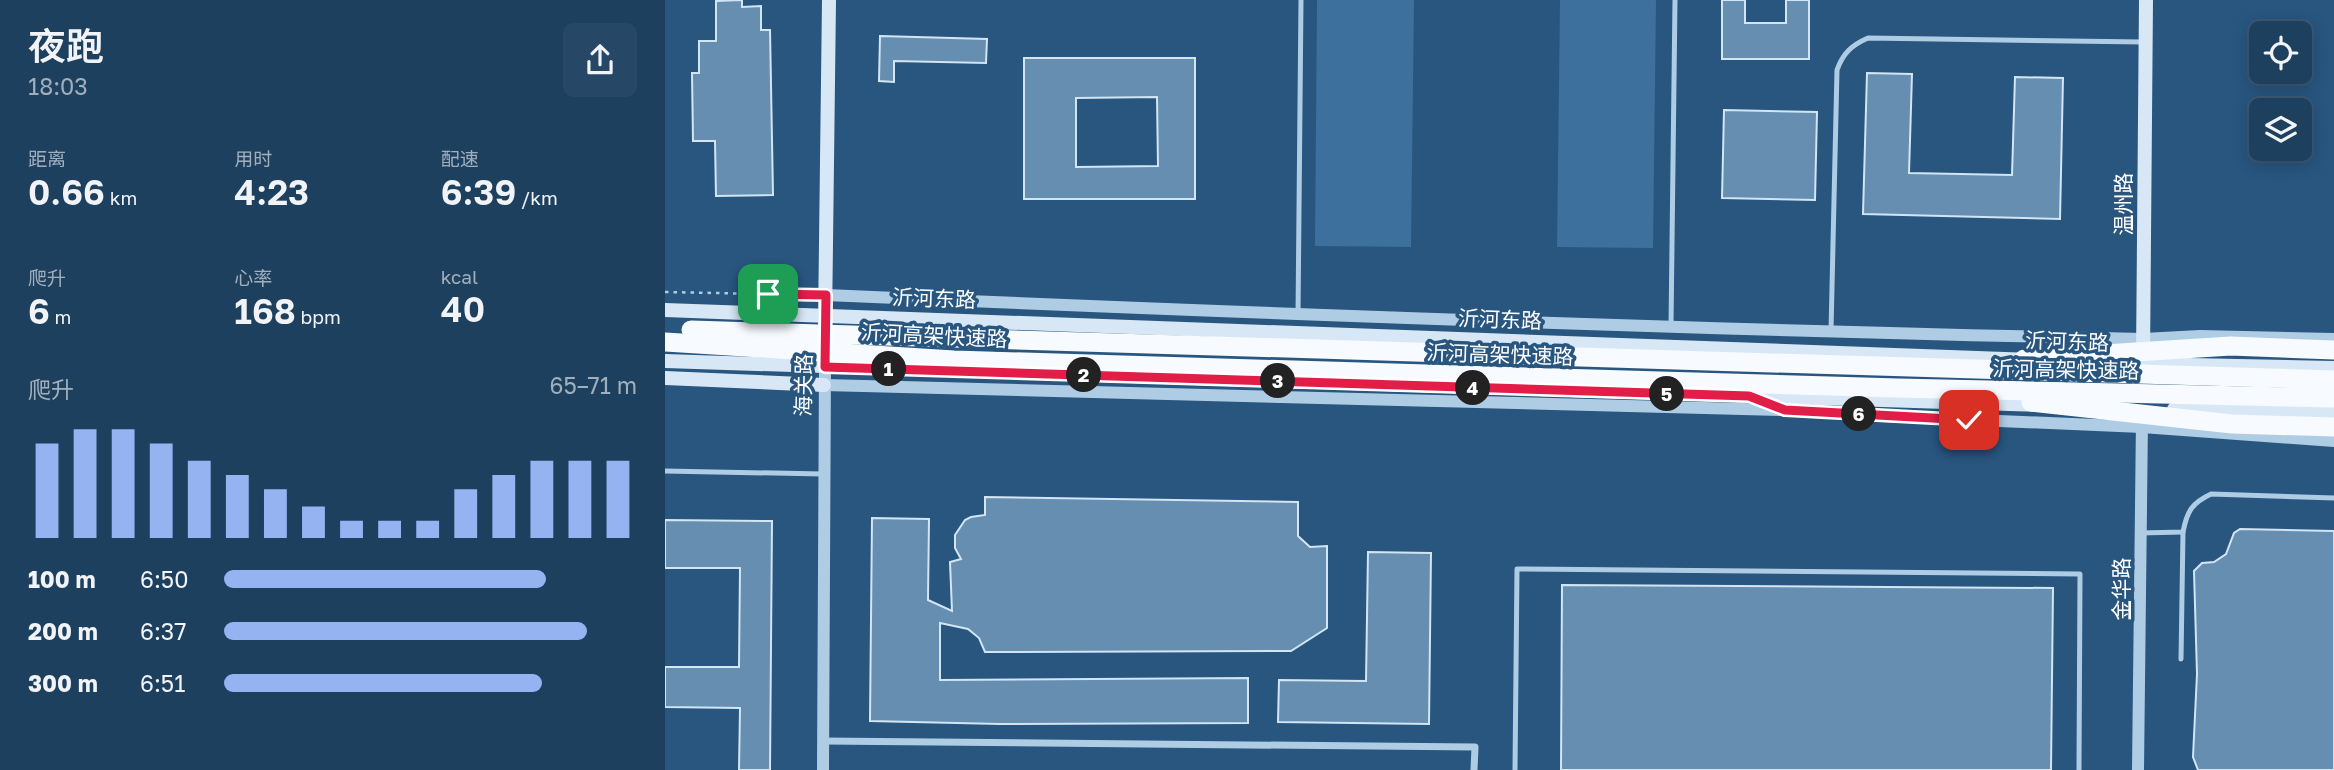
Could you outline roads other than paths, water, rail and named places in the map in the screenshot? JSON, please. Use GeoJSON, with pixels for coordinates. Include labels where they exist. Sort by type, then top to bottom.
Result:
{"type":"FeatureCollection","features":[{"type":"Feature","properties":{"kind":"highway","name":"沂河高架快速路"},"geometry":{"type":"LineString","coordinates":[[665,329],[2334,380]]}},
{"type":"Feature","properties":{"kind":"highway","name":"沂河高架快速路"},"geometry":{"type":"LineString","coordinates":[[665,342],[954,360],[2334,398]]}},
{"type":"Feature","properties":{"kind":"highway"},"geometry":{"type":"LineString","coordinates":[[1901,367],[2231,346],[2334,350]]}},
{"type":"Feature","properties":{"kind":"highway"},"geometry":{"type":"LineString","coordinates":[[1898,388],[2232,424],[2334,428]]}},
{"type":"Feature","properties":{"kind":"main road","name":"海关路"},"geometry":{"type":"LineString","coordinates":[[825,367],[829,0]]}},
{"type":"Feature","properties":{"kind":"main road","name":"温州路"},"geometry":{"type":"LineString","coordinates":[[2142,408],[2146,0]]}},
{"type":"Feature","properties":{"kind":"main road","name":"沂河东路"},"geometry":{"type":"LineString","coordinates":[[665,310],[2143,365],[2334,368]]}},
{"type":"Feature","properties":{"kind":"main road"},"geometry":{"type":"LineString","coordinates":[[665,361],[2334,414]]}},
{"type":"Feature","properties":{"kind":"main road"},"geometry":{"type":"LineString","coordinates":[[665,378],[824,385]]}},
{"type":"Feature","properties":{"kind":"main road"},"geometry":{"type":"LineString","coordinates":[[1749,396],[1785,410]]}},
{"type":"Feature","properties":{"kind":"street"},"geometry":{"type":"LineString","coordinates":[[826,295],[1298,315],[1671,327],[2143,339],[2200,336],[2334,340]]}},
{"type":"Feature","properties":{"kind":"street","name":"海关路"},"geometry":{"type":"LineString","coordinates":[[823,770],[825,367]]}},
{"type":"Feature","properties":{"kind":"street"},"geometry":{"type":"LineString","coordinates":[[824,385],[1785,410],[2142,427],[2334,442]]}},
{"type":"Feature","properties":{"kind":"street","name":"金华路"},"geometry":{"type":"LineString","coordinates":[[2139,770],[2142,408]]}},
{"type":"Feature","properties":{"kind":"street"},"geometry":{"type":"LineString","coordinates":[[823,741],[1475,747],[1475,770]]}},
{"type":"Feature","properties":{"kind":"lane"},"geometry":{"type":"LineString","coordinates":[[1298,315],[1301,0]]}},
{"type":"Feature","properties":{"kind":"lane"},"geometry":{"type":"LineString","coordinates":[[1671,327],[1675,0]]}},
{"type":"Feature","properties":{"kind":"lane"},"geometry":{"type":"LineString","coordinates":[[1831,331],[1837,70],[1848,50],[1868,38],[2146,41]]}},
{"type":"Feature","properties":{"kind":"lane"},"geometry":{"type":"LineString","coordinates":[[665,471],[823,474]]}},
{"type":"Feature","properties":{"kind":"lane"},"geometry":{"type":"LineString","coordinates":[[2181,659],[2183,532],[2186,518],[2196,501],[2211,494],[2334,498]]}},
{"type":"Feature","properties":{"kind":"lane"},"geometry":{"type":"LineString","coordinates":[[2140,533],[2183,532]]}},
{"type":"Feature","properties":{"kind":"lane"},"geometry":{"type":"LineString","coordinates":[[1515,770],[1517,569],[2080,574],[2079,770]]}}]}
